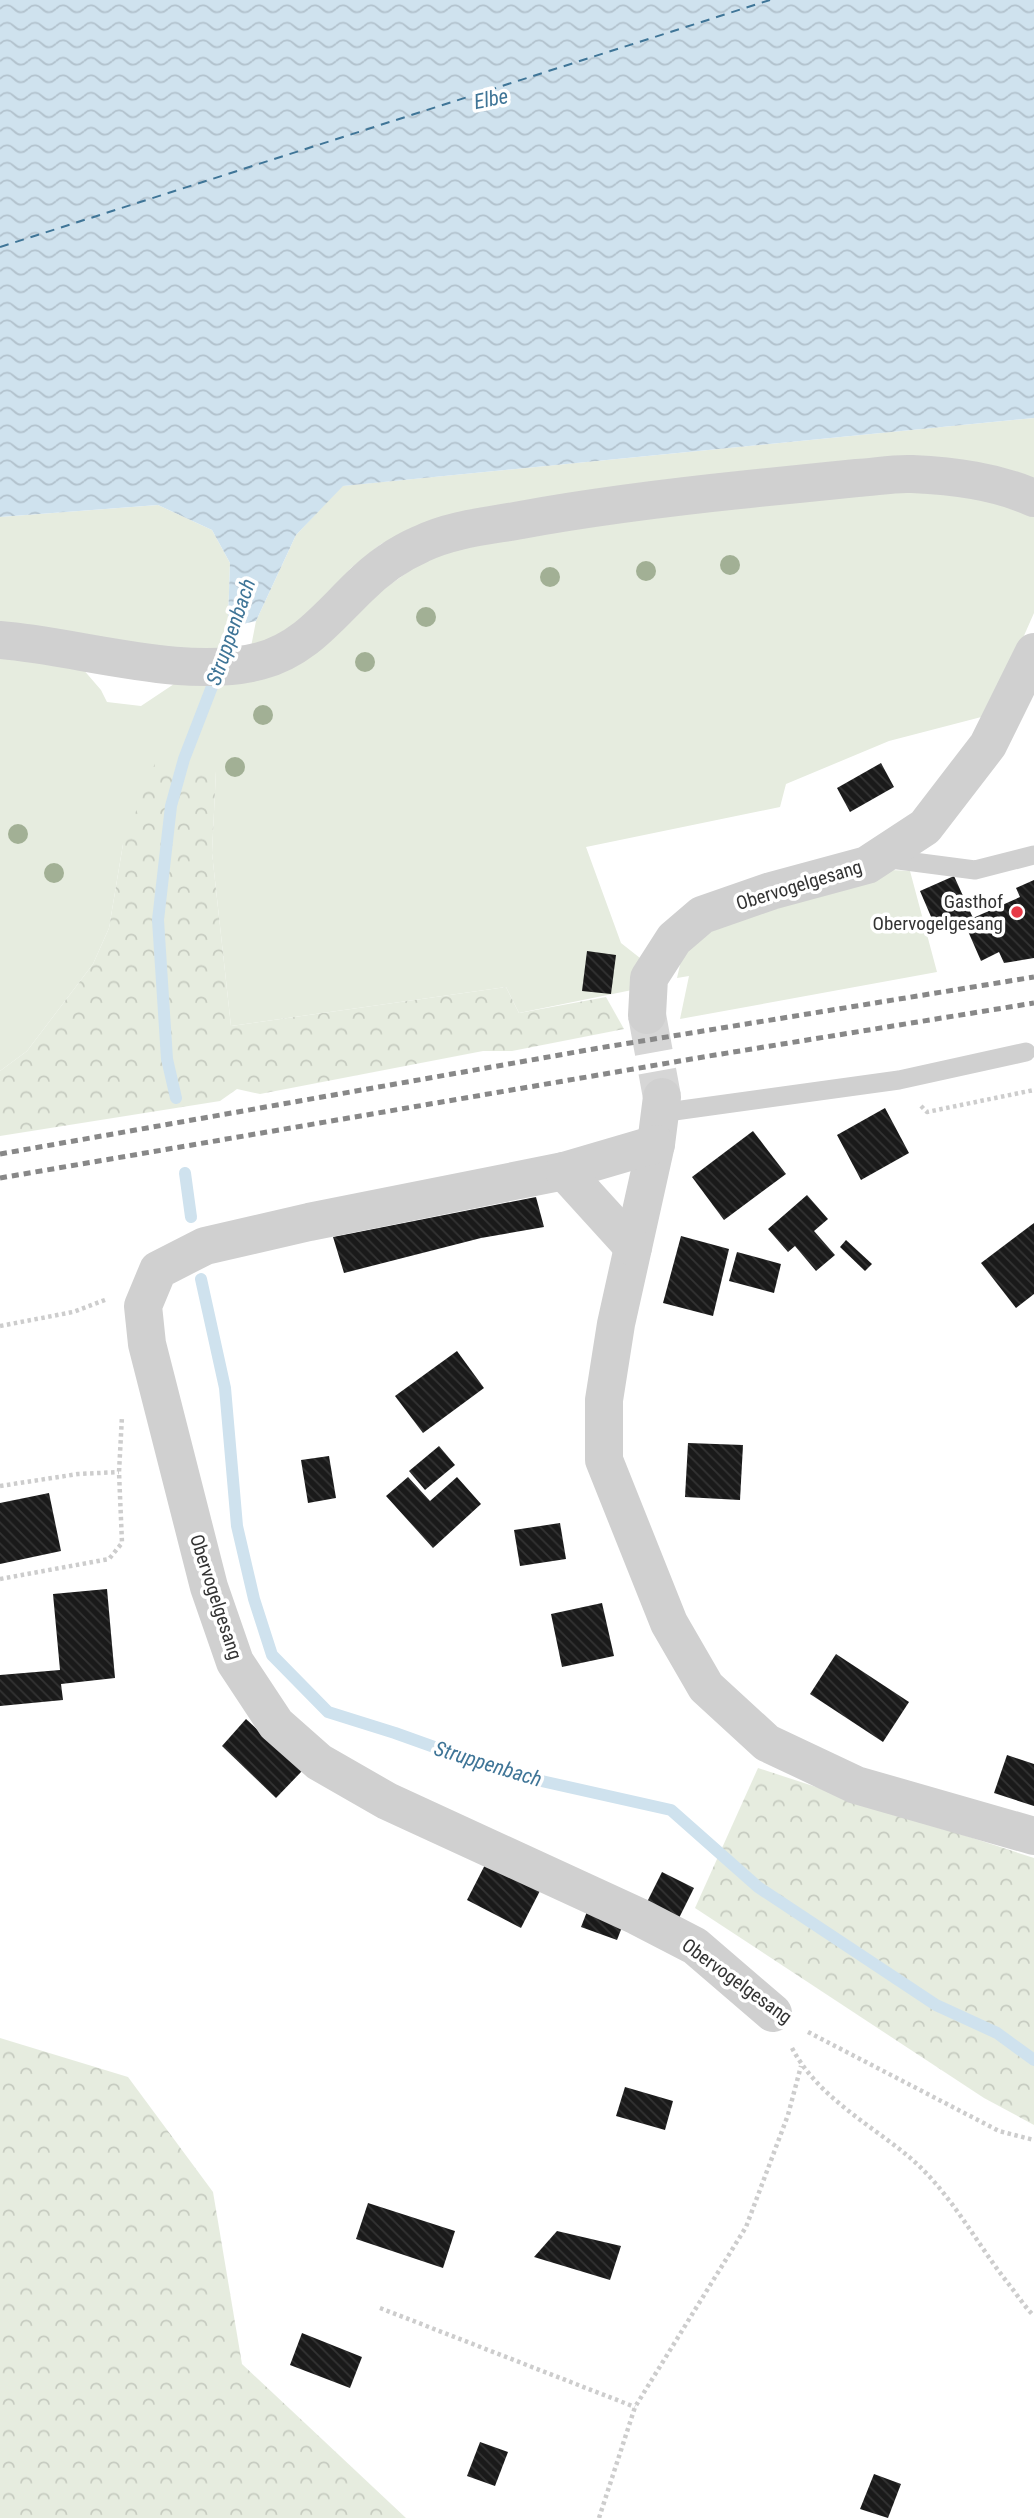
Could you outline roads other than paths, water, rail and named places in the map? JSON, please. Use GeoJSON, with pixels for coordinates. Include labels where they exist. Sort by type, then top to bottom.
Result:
{"type":"FeatureCollection","features":[{"type":"Feature","properties":{"kind":"street"},"geometry":{"type":"LineString","coordinates":[[0,640],[31,642],[181,665],[222,666],[258,662],[280,655],[300,644],[360,586],[394,558],[449,533],[606,505],[908,474],[964,478],[1012,488],[1034,498]]}},
{"type":"Feature","properties":{"kind":"street","name":"Obervogelgesang"},"geometry":{"type":"LineString","coordinates":[[647,1015],[649,978],[674,939],[702,915],[771,891],[867,865],[925,827],[988,746],[1034,652]]}},
{"type":"Feature","properties":{"kind":"street"},"geometry":{"type":"LineString","coordinates":[[634,1247],[564,1171],[659,1118]]}},
{"type":"Feature","properties":{"kind":"street"},"geometry":{"type":"LineString","coordinates":[[659,1118],[616,1324],[604,1400],[604,1460],[669,1623],[706,1687],[766,1743],[856,1785],[1034,1836]]}},
{"type":"Feature","properties":{"kind":"street","name":"Obervogelgesang"},"geometry":{"type":"LineString","coordinates":[[564,1171],[309,1222],[205,1246],[158,1270],[143,1306],[147,1344],[209,1587],[235,1662],[275,1724],[319,1762],[387,1801],[637,1916],[695,1946],[773,2013]]}},
{"type":"Feature","properties":{"kind":"lane"},"geometry":{"type":"LineString","coordinates":[[878,857],[975,870],[1034,855]]}},
{"type":"Feature","properties":{"kind":"lane"},"geometry":{"type":"LineString","coordinates":[[659,1118],[899,1080],[1026,1052]]}},
{"type":"Feature","properties":{"kind":"water","name":"Elbe"},"geometry":{"type":"Polygon","coordinates":[[[0,0],[1034,0],[1034,418],[343,486],[296,535],[256,621],[238,625],[228,620],[230,563],[212,530],[158,505],[0,517],[0,0]]]}},
{"type":"Feature","properties":{"kind":"waterway","name":"Struppenbach"},"geometry":{"type":"LineString","coordinates":[[176,1098],[167,1059],[158,920],[171,806],[184,759],[242,609]]}},
{"type":"Feature","properties":{"kind":"waterway","name":"Struppenbach"},"geometry":{"type":"LineString","coordinates":[[185,1173],[191,1217]]}},
{"type":"Feature","properties":{"kind":"waterway","name":"Struppenbach"},"geometry":{"type":"LineString","coordinates":[[201,1279],[225,1388],[237,1526],[254,1599],[272,1655],[328,1712],[510,1774],[671,1810],[758,1887],[936,2005],[997,2033],[1034,2060]]}},
{"type":"Feature","properties":{"kind":"tunnel"},"geometry":{"type":"LineString","coordinates":[[647,1015],[662,1097]]}},
{"type":"Feature","properties":{"kind":"railway"},"geometry":{"type":"LineString","coordinates":[[0,1154],[599,1048],[1034,977]]}},
{"type":"Feature","properties":{"kind":"railway"},"geometry":{"type":"LineString","coordinates":[[0,1178],[1034,1003]]}},
{"type":"Feature","properties":{"kind":"place","name":"Gasthof Obervogelgesang"},"geometry":{"type":"Point","coordinates":[1017,912]}}]}
